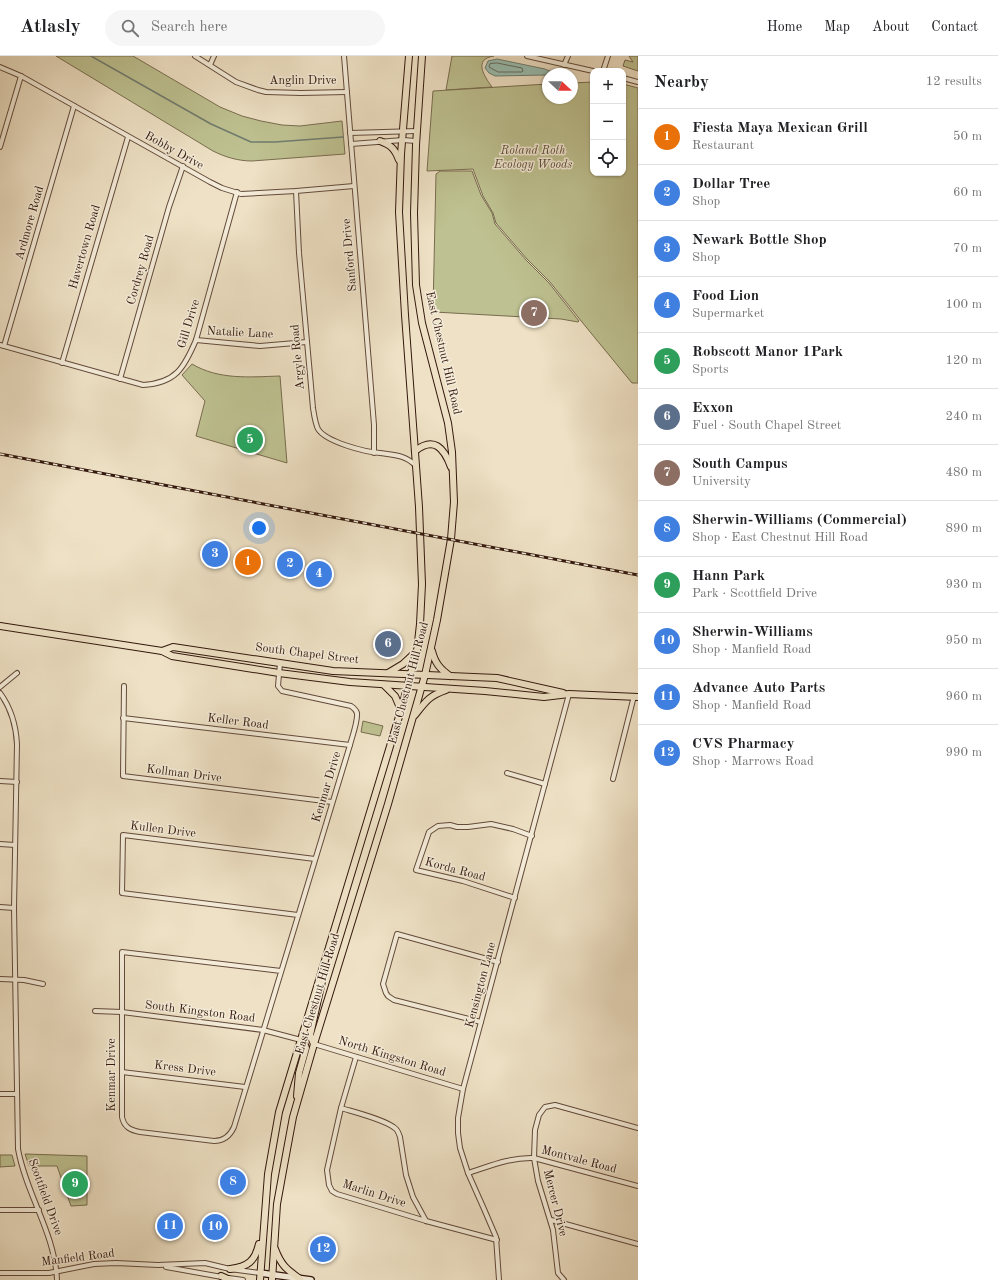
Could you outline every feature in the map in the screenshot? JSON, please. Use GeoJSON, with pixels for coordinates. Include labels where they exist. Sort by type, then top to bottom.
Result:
{"type":"FeatureCollection","features":[{"type":"Feature","properties":{"kind":"main road","name":"East Chestnut Hill Road"},"geometry":{"type":"LineString","coordinates":[[260,1280],[263,1227],[270,1160],[278,1119],[401,710],[417,651],[422,584],[421,534],[416,466],[409,454],[399,212],[409,56]]}},
{"type":"Feature","properties":{"kind":"main road","name":"East Chestnut Hill Road"},"geometry":{"type":"LineString","coordinates":[[272,1277],[278,1204],[297,1103],[388,804],[425,675],[432,647],[451,539],[454,502],[452,452],[448,423],[427,345],[416,285],[414,213],[416,141],[422,56]]}},
{"type":"Feature","properties":{"kind":"main road"},"geometry":{"type":"LineString","coordinates":[[380,141],[390,145],[394,149],[401,163]]}},
{"type":"Feature","properties":{"kind":"main road"},"geometry":{"type":"LineString","coordinates":[[409,454],[424,444],[436,446],[443,450],[448,458],[454,476]]}},
{"type":"Feature","properties":{"kind":"main road","name":"South Chapel Street"},"geometry":{"type":"LineString","coordinates":[[0,626],[162,651],[172,656],[279,673],[350,682],[484,691],[544,697],[569,694],[636,696]]}},
{"type":"Feature","properties":{"kind":"main road"},"geometry":{"type":"LineString","coordinates":[[432,647],[434,659],[438,666],[450,676]]}},
{"type":"Feature","properties":{"kind":"main road","name":"South Chapel Street"},"geometry":{"type":"LineString","coordinates":[[162,651],[173,648],[333,671],[496,678],[569,694]]}},
{"type":"Feature","properties":{"kind":"main road"},"geometry":{"type":"LineString","coordinates":[[387,673],[397,669],[417,651]]}},
{"type":"Feature","properties":{"kind":"main road"},"geometry":{"type":"LineString","coordinates":[[384,684],[395,696],[401,710]]}},
{"type":"Feature","properties":{"kind":"main road"},"geometry":{"type":"LineString","coordinates":[[412,717],[427,699],[449,689]]}},
{"type":"Feature","properties":{"kind":"main road"},"geometry":{"type":"LineString","coordinates":[[314,1044],[310,1035],[322,987],[324,964]]}},
{"type":"Feature","properties":{"kind":"main road"},"geometry":{"type":"LineString","coordinates":[[297,1103],[298,1081],[306,1048],[301,1040]]}},
{"type":"Feature","properties":{"kind":"main road"},"geometry":{"type":"LineString","coordinates":[[230,1268],[240,1268],[246,1265],[253,1258],[257,1250],[263,1227]]}},
{"type":"Feature","properties":{"kind":"main road"},"geometry":{"type":"LineString","coordinates":[[274,1248],[283,1266],[288,1271],[300,1278]]}},
{"type":"Feature","properties":{"kind":"main road"},"geometry":{"type":"LineString","coordinates":[[221,1276],[230,1280]]}},
{"type":"Feature","properties":{"kind":"street","name":"Anglin Drive"},"geometry":{"type":"LineString","coordinates":[[195,56],[236,82],[266,92],[347,92]]}},
{"type":"Feature","properties":{"kind":"street"},"geometry":{"type":"LineString","coordinates":[[210,65],[214,56]]}},
{"type":"Feature","properties":{"kind":"street","name":"Sanford Drive"},"geometry":{"type":"LineString","coordinates":[[344,56],[374,425],[374,453]]}},
{"type":"Feature","properties":{"kind":"street"},"geometry":{"type":"LineString","coordinates":[[527,56],[590,70]]}},
{"type":"Feature","properties":{"kind":"street"},"geometry":{"type":"LineString","coordinates":[[564,65],[568,56]]}},
{"type":"Feature","properties":{"kind":"street"},"geometry":{"type":"LineString","coordinates":[[604,68],[608,56]]}},
{"type":"Feature","properties":{"kind":"street","name":"Bobby Drive"},"geometry":{"type":"LineString","coordinates":[[0,67],[21,76],[222,188],[241,194],[354,186]]}},
{"type":"Feature","properties":{"kind":"street"},"geometry":{"type":"LineString","coordinates":[[0,147],[21,76]]}},
{"type":"Feature","properties":{"kind":"street"},"geometry":{"type":"LineString","coordinates":[[626,79],[638,82]]}},
{"type":"Feature","properties":{"kind":"street","name":"Ardmore Road"},"geometry":{"type":"LineString","coordinates":[[2,345],[74,106]]}},
{"type":"Feature","properties":{"kind":"street"},"geometry":{"type":"LineString","coordinates":[[350,133],[417,130]]}},
{"type":"Feature","properties":{"kind":"street","name":"Havertown Road"},"geometry":{"type":"LineString","coordinates":[[62,362],[128,136]]}},
{"type":"Feature","properties":{"kind":"street"},"geometry":{"type":"LineString","coordinates":[[351,144],[380,141],[416,141]]}},
{"type":"Feature","properties":{"kind":"street","name":"Cordrey Road"},"geometry":{"type":"LineString","coordinates":[[120,379],[167,215],[183,166]]}},
{"type":"Feature","properties":{"kind":"street","name":"Argyle Road"},"geometry":{"type":"LineString","coordinates":[[296,191],[313,408],[318,429],[325,436],[334,441],[374,453],[409,454]]}},
{"type":"Feature","properties":{"kind":"street","name":"Gill Drive"},"geometry":{"type":"LineString","coordinates":[[2,345],[143,385],[164,382],[182,368],[188,359],[196,340],[237,192]]}},
{"type":"Feature","properties":{"kind":"street","name":"Natalie Lane"},"geometry":{"type":"LineString","coordinates":[[196,340],[260,346],[307,342]]}},
{"type":"Feature","properties":{"kind":"street"},"geometry":{"type":"LineString","coordinates":[[409,454],[408,459],[416,466]]}},
{"type":"Feature","properties":{"kind":"street","name":"Kenmar Drive"},"geometry":{"type":"LineString","coordinates":[[280,663],[278,686],[282,691],[345,704],[355,709],[357,712],[357,718],[350,745],[232,1132],[224,1139],[214,1141],[134,1131],[125,1126],[122,1116],[122,952],[281,971]]}},
{"type":"Feature","properties":{"kind":"street"},"geometry":{"type":"LineString","coordinates":[[0,687],[17,673]]}},
{"type":"Feature","properties":{"kind":"street","name":"Kollman Drive"},"geometry":{"type":"LineString","coordinates":[[124,686],[123,776],[332,802]]}},
{"type":"Feature","properties":{"kind":"street","name":"Scottfield Drive"},"geometry":{"type":"LineString","coordinates":[[0,693],[8,706],[16,727],[17,744],[14,908],[18,1139],[24,1172],[51,1242],[57,1271],[57,1280]]}},
{"type":"Feature","properties":{"kind":"street","name":"Kensington Lane"},"geometry":{"type":"LineString","coordinates":[[499,1280],[497,1240],[468,1174],[460,1148],[458,1118],[463,1089],[569,694]]}},
{"type":"Feature","properties":{"kind":"street"},"geometry":{"type":"LineString","coordinates":[[614,778],[636,696]]}},
{"type":"Feature","properties":{"kind":"street","name":"Keller Road"},"geometry":{"type":"LineString","coordinates":[[124,718],[350,745]]}},
{"type":"Feature","properties":{"kind":"street"},"geometry":{"type":"LineString","coordinates":[[507,773],[545,784]]}},
{"type":"Feature","properties":{"kind":"street"},"geometry":{"type":"LineString","coordinates":[[0,781],[17,782]]}},
{"type":"Feature","properties":{"kind":"street","name":"Korda Road"},"geometry":{"type":"LineString","coordinates":[[515,898],[463,881],[416,870],[429,832],[438,826],[450,825],[457,827],[468,827],[491,824],[513,829],[532,836]]}},
{"type":"Feature","properties":{"kind":"street","name":"Kullen Drive"},"geometry":{"type":"LineString","coordinates":[[298,915],[122,893],[122,835],[315,859]]}},
{"type":"Feature","properties":{"kind":"street"},"geometry":{"type":"LineString","coordinates":[[0,844],[15,845]]}},
{"type":"Feature","properties":{"kind":"street"},"geometry":{"type":"LineString","coordinates":[[0,907],[14,908]]}},
{"type":"Feature","properties":{"kind":"street"},"geometry":{"type":"LineString","coordinates":[[481,1022],[394,1000],[388,996],[384,984],[396,934],[498,962]]}},
{"type":"Feature","properties":{"kind":"street"},"geometry":{"type":"LineString","coordinates":[[0,979],[31,980],[43,984]]}},
{"type":"Feature","properties":{"kind":"street","name":"South Kingston Road"},"geometry":{"type":"LineString","coordinates":[[95,1011],[122,1012],[263,1030],[301,1040]]}},
{"type":"Feature","properties":{"kind":"street","name":"North Kingston Road"},"geometry":{"type":"LineString","coordinates":[[314,1044],[463,1089]]}},
{"type":"Feature","properties":{"kind":"street","name":"Marlin Drive"},"geometry":{"type":"LineString","coordinates":[[356,1057],[341,1108],[327,1170],[329,1185],[332,1191],[337,1194],[426,1221],[497,1240]]}},
{"type":"Feature","properties":{"kind":"street","name":"Kress Drive"},"geometry":{"type":"LineString","coordinates":[[122,1072],[246,1087]]}},
{"type":"Feature","properties":{"kind":"street"},"geometry":{"type":"LineString","coordinates":[[0,1094],[17,1094]]}},
{"type":"Feature","properties":{"kind":"street","name":"Mercer Drive"},"geometry":{"type":"LineString","coordinates":[[564,1280],[558,1273],[551,1220],[538,1181],[534,1158],[535,1130],[539,1115],[545,1107],[555,1105],[638,1128]]}},
{"type":"Feature","properties":{"kind":"street"},"geometry":{"type":"LineString","coordinates":[[341,1108],[388,1124],[395,1128],[399,1133],[406,1175],[413,1197],[426,1221]]}},
{"type":"Feature","properties":{"kind":"street","name":"Montvale Road"},"geometry":{"type":"LineString","coordinates":[[468,1174],[507,1160],[534,1158],[638,1186]]}},
{"type":"Feature","properties":{"kind":"street"},"geometry":{"type":"LineString","coordinates":[[0,1210],[39,1210]]}},
{"type":"Feature","properties":{"kind":"street"},"geometry":{"type":"LineString","coordinates":[[551,1220],[638,1244]]}},
{"type":"Feature","properties":{"kind":"street","name":"Manfield Road"},"geometry":{"type":"LineString","coordinates":[[0,1273],[43,1273],[103,1263],[158,1265],[205,1263],[260,1273]]}},
{"type":"Feature","properties":{"kind":"street","name":"Manfield Road"},"geometry":{"type":"LineString","coordinates":[[158,1265],[243,1280]]}},
{"type":"Feature","properties":{"kind":"street"},"geometry":{"type":"LineString","coordinates":[[260,1273],[272,1277],[311,1280]]}},
{"type":"Feature","properties":{"kind":"green space"},"geometry":{"type":"Polygon","coordinates":[[[56,56],[133,56],[220,107],[242,116],[261,121],[282,125],[300,126],[342,121],[345,154],[252,161],[227,157],[213,151],[56,56]]]}},
{"type":"Feature","properties":{"kind":"green space"},"geometry":{"type":"Polygon","coordinates":[[[452,56],[494,56],[488,58],[482,64],[486,78],[492,87],[446,90],[452,56]]]}},
{"type":"Feature","properties":{"kind":"green space"},"geometry":{"type":"Polygon","coordinates":[[[629,56],[638,56],[638,71],[623,66],[625,60],[633,62],[629,56]]]}},
{"type":"Feature","properties":{"kind":"green space","name":"Roland Roth Ecology Woods"},"geometry":{"type":"Polygon","coordinates":[[[590,82],[590,176],[626,176],[626,85],[638,88],[638,383],[632,383],[550,282],[527,259],[496,223],[493,213],[483,196],[473,169],[427,171],[433,91],[542,84],[542,104],[578,104],[578,83],[590,82]]]}},
{"type":"Feature","properties":{"kind":"green space"},"geometry":{"type":"Polygon","coordinates":[[[440,171],[472,171],[481,195],[492,213],[495,224],[526,260],[549,283],[579,321],[578,322],[561,319],[434,312],[436,174],[440,171]]]}},
{"type":"Feature","properties":{"kind":"green space"},"geometry":{"type":"Polygon","coordinates":[[[192,364],[213,373],[224,375],[246,377],[280,376],[287,463],[196,436],[205,401],[182,375],[192,364]]]}},
{"type":"Feature","properties":{"kind":"green space"},"geometry":{"type":"Polygon","coordinates":[[[363,721],[383,726],[380,736],[361,732],[363,721]]]}},
{"type":"Feature","properties":{"kind":"green space"},"geometry":{"type":"Polygon","coordinates":[[[25,1154],[87,1156],[87,1205],[71,1206],[57,1166],[29,1166],[25,1154]]]}},
{"type":"Feature","properties":{"kind":"green space"},"geometry":{"type":"Polygon","coordinates":[[[0,1155],[12,1155],[15,1166],[0,1167],[0,1155]]]}},
{"type":"Feature","properties":{"kind":"water"},"geometry":{"type":"Polygon","coordinates":[[[497,59],[542,68],[542,75],[495,76],[489,73],[485,68],[488,61],[497,59]]]}},
{"type":"Feature","properties":{"kind":"waterway"},"geometry":{"type":"LineString","coordinates":[[91,56],[211,124],[251,142],[275,142],[343,137]]}},
{"type":"Feature","properties":{"kind":"railway"},"geometry":{"type":"LineString","coordinates":[[0,454],[638,575]]}},
{"type":"Feature","properties":{"kind":"place","name":"South Campus"},"geometry":{"type":"Point","coordinates":[534,313]}},
{"type":"Feature","properties":{"kind":"place","name":"Robscott Manor 1Park"},"geometry":{"type":"Point","coordinates":[250,440]}},
{"type":"Feature","properties":{"kind":"place","name":"Newark Bottle Shop"},"geometry":{"type":"Point","coordinates":[215,554]}},
{"type":"Feature","properties":{"kind":"place","name":"Fiesta Maya Mexican Grill"},"geometry":{"type":"Point","coordinates":[248,562]}},
{"type":"Feature","properties":{"kind":"place","name":"Dollar Tree"},"geometry":{"type":"Point","coordinates":[290,564]}},
{"type":"Feature","properties":{"kind":"place","name":"Food Lion"},"geometry":{"type":"Point","coordinates":[319,574]}},
{"type":"Feature","properties":{"kind":"place","name":"Exxon"},"geometry":{"type":"Point","coordinates":[388,644]}},
{"type":"Feature","properties":{"kind":"place","name":"Sherwin-Williams (Commercial)"},"geometry":{"type":"Point","coordinates":[233,1182]}},
{"type":"Feature","properties":{"kind":"place","name":"Hann Park"},"geometry":{"type":"Point","coordinates":[75,1184]}},
{"type":"Feature","properties":{"kind":"place","name":"Advance Auto Parts"},"geometry":{"type":"Point","coordinates":[170,1226]}},
{"type":"Feature","properties":{"kind":"place","name":"Sherwin-Williams"},"geometry":{"type":"Point","coordinates":[215,1227]}},
{"type":"Feature","properties":{"kind":"place","name":"CVS Pharmacy"},"geometry":{"type":"Point","coordinates":[323,1249]}}]}
